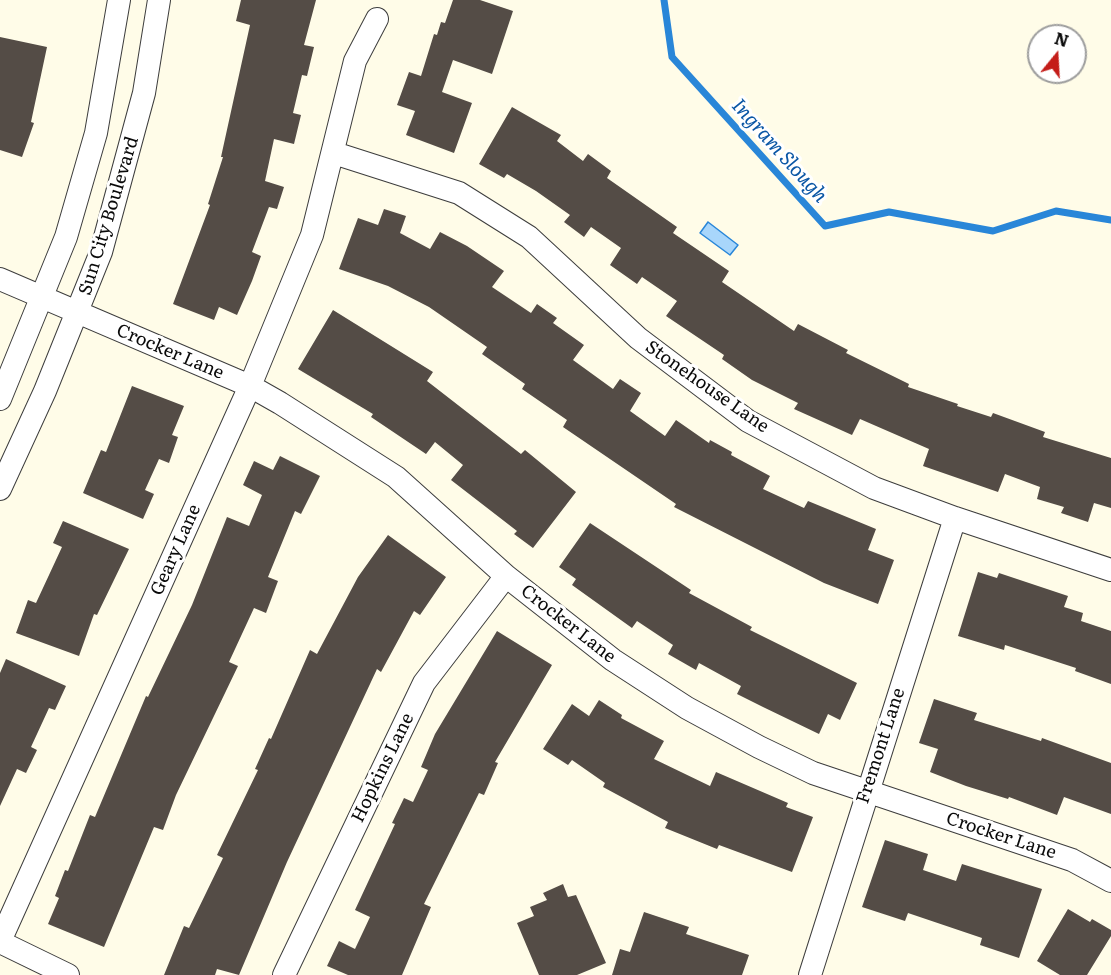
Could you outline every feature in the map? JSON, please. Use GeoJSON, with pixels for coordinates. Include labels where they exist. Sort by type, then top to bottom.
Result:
{"type":"FeatureCollection","features":[{"type":"Feature","properties":{"kind":"street","name":"Sun City Boulevard"},"geometry":{"type":"LineString","coordinates":[[0,489],[60,305],[66,237],[96,133],[119,0]]}},
{"type":"Feature","properties":{"kind":"street","name":"Sun City Boulevard"},"geometry":{"type":"LineString","coordinates":[[0,399],[60,305],[101,252],[130,152],[144,93],[159,0]]}},
{"type":"Feature","properties":{"kind":"street","name":"Geary Lane"},"geometry":{"type":"LineString","coordinates":[[0,941],[250,386],[312,235],[355,61],[377,19]]}},
{"type":"Feature","properties":{"kind":"street","name":"Stonehouse Lane"},"geometry":{"type":"LineString","coordinates":[[334,153],[459,193],[529,237],[639,338],[748,421],[874,488],[955,518],[1111,570]]}},
{"type":"Feature","properties":{"kind":"street","name":"Crocker Lane"},"geometry":{"type":"LineString","coordinates":[[0,279],[250,386],[396,477],[506,576],[613,660],[687,708],[804,768],[867,792],[1072,860],[1111,881]]}},
{"type":"Feature","properties":{"kind":"street","name":"Fremont Lane"},"geometry":{"type":"LineString","coordinates":[[810,975],[955,518]]}},
{"type":"Feature","properties":{"kind":"street","name":"Hopkins Lane"},"geometry":{"type":"LineString","coordinates":[[284,975],[424,683],[506,576]]}},
{"type":"Feature","properties":{"kind":"street"},"geometry":{"type":"LineString","coordinates":[[0,941],[68,975]]}},
{"type":"Feature","properties":{"kind":"water"},"geometry":{"type":"Polygon","coordinates":[[[708,222],[738,245],[730,255],[700,233],[708,222]]]}},
{"type":"Feature","properties":{"kind":"building"},"geometry":{"type":"Polygon","coordinates":[[[241,0],[316,0],[304,45],[314,47],[307,76],[302,75],[293,113],[301,115],[294,144],[274,139],[265,181],[284,187],[277,209],[269,207],[252,252],[261,256],[252,281],[237,315],[219,307],[214,320],[173,304],[210,205],[208,204],[223,157],[221,157],[250,25],[236,21],[241,0]]]}},
{"type":"Feature","properties":{"kind":"building"},"geometry":{"type":"Polygon","coordinates":[[[453,0],[480,0],[513,11],[492,74],[453,60],[442,92],[472,103],[454,153],[406,135],[415,111],[397,105],[409,72],[421,76],[434,34],[437,35],[441,22],[445,23],[453,0]]]}},
{"type":"Feature","properties":{"kind":"building"},"geometry":{"type":"Polygon","coordinates":[[[0,37],[47,47],[31,122],[34,123],[22,157],[0,150],[0,37]]]}},
{"type":"Feature","properties":{"kind":"building"},"geometry":{"type":"Polygon","coordinates":[[[512,107],[561,135],[557,141],[583,161],[588,154],[611,171],[607,178],[677,227],[673,233],[729,271],[722,282],[794,331],[798,324],[848,350],[846,353],[909,384],[908,387],[991,417],[993,413],[1045,432],[1043,437],[1111,458],[1111,508],[1094,503],[1088,522],[1061,513],[1064,507],[1037,499],[1040,487],[1005,474],[998,492],[923,466],[929,449],[860,419],[852,435],[794,409],[798,403],[752,380],[722,359],[724,355],[666,316],[677,301],[642,277],[637,284],[610,265],[621,248],[591,227],[584,237],[564,222],[570,215],[536,191],[507,174],[504,178],[479,164],[512,107]]]}},
{"type":"Feature","properties":{"kind":"building"},"geometry":{"type":"Polygon","coordinates":[[[384,209],[406,216],[400,233],[430,249],[440,232],[467,246],[504,271],[492,287],[531,313],[537,304],[557,318],[553,323],[584,345],[573,360],[613,389],[620,379],[641,393],[630,411],[665,436],[676,420],[709,443],[710,440],[732,452],[731,455],[770,476],[763,489],[804,508],[808,501],[876,529],[868,550],[894,560],[878,604],[824,583],[674,507],[676,504],[563,427],[567,420],[522,389],[525,384],[482,354],[487,347],[429,307],[388,286],[339,269],[358,218],[378,225],[384,209]]]}},
{"type":"Feature","properties":{"kind":"building"},"geometry":{"type":"Polygon","coordinates":[[[333,310],[433,372],[427,381],[521,454],[525,450],[576,492],[533,548],[514,534],[517,531],[451,480],[463,465],[435,442],[426,454],[371,417],[373,414],[298,369],[333,310]]]}},
{"type":"Feature","properties":{"kind":"building"},"geometry":{"type":"Polygon","coordinates":[[[132,386],[184,406],[172,435],[178,437],[169,463],[159,459],[145,490],[154,494],[143,519],[83,493],[101,450],[106,452],[132,386]]]}},
{"type":"Feature","properties":{"kind":"building"},"geometry":{"type":"Polygon","coordinates":[[[280,456],[320,476],[301,514],[295,511],[268,577],[278,581],[266,613],[254,608],[229,662],[238,666],[176,795],[163,830],[154,827],[104,947],[48,924],[59,898],[55,896],[65,870],[68,871],[90,815],[95,817],[146,696],[148,697],[192,605],[227,517],[249,526],[262,495],[243,485],[254,461],[273,470],[280,456]]]}},
{"type":"Feature","properties":{"kind":"building"},"geometry":{"type":"Polygon","coordinates":[[[63,521],[129,549],[97,615],[94,614],[79,656],[16,633],[28,600],[36,603],[62,547],[53,543],[63,521]]]}},
{"type":"Feature","properties":{"kind":"building"},"geometry":{"type":"Polygon","coordinates":[[[590,523],[691,590],[689,593],[752,627],[750,630],[857,683],[840,720],[828,714],[819,734],[737,694],[741,686],[699,663],[696,670],[668,654],[673,645],[637,621],[632,628],[572,585],[576,579],[559,567],[590,523]]]}},
{"type":"Feature","properties":{"kind":"building"},"geometry":{"type":"Polygon","coordinates":[[[388,535],[446,577],[420,615],[414,611],[381,672],[377,669],[287,862],[239,975],[217,969],[215,975],[164,975],[184,926],[189,928],[223,858],[217,855],[258,770],[255,769],[269,738],[271,739],[310,650],[317,654],[358,577],[388,535]]]}},
{"type":"Feature","properties":{"kind":"building"},"geometry":{"type":"Polygon","coordinates":[[[978,572],[997,578],[999,573],[1068,596],[1064,607],[1083,613],[1081,621],[1111,631],[1111,684],[1075,671],[1076,668],[1005,645],[1004,650],[958,636],[978,572]]]}},
{"type":"Feature","properties":{"kind":"building"},"geometry":{"type":"Polygon","coordinates":[[[497,631],[552,665],[495,762],[498,763],[484,795],[479,793],[424,904],[431,907],[402,975],[348,975],[327,966],[339,941],[355,949],[370,917],[355,910],[395,824],[392,823],[404,798],[413,802],[428,770],[421,767],[435,734],[497,631]]]}},
{"type":"Feature","properties":{"kind":"building"},"geometry":{"type":"Polygon","coordinates":[[[6,659],[66,686],[55,710],[49,708],[31,747],[37,750],[26,773],[17,769],[0,806],[0,673],[6,659]]]}},
{"type":"Feature","properties":{"kind":"building"},"geometry":{"type":"Polygon","coordinates":[[[934,699],[977,713],[974,720],[1041,741],[1042,738],[1111,763],[1111,814],[1064,797],[1057,815],[930,772],[938,749],[919,743],[934,699]]]}},
{"type":"Feature","properties":{"kind":"building"},"geometry":{"type":"Polygon","coordinates":[[[599,700],[622,715],[621,718],[664,741],[654,759],[710,786],[716,772],[788,803],[786,807],[813,817],[792,872],[719,845],[717,849],[665,828],[668,822],[603,787],[605,783],[572,760],[568,765],[543,749],[572,704],[589,716],[599,700]]]}},
{"type":"Feature","properties":{"kind":"building"},"geometry":{"type":"Polygon","coordinates":[[[885,840],[928,854],[923,870],[956,881],[962,864],[1042,889],[1019,958],[980,945],[982,938],[908,913],[905,921],[862,907],[885,840]]]}},
{"type":"Feature","properties":{"kind":"building"},"geometry":{"type":"Polygon","coordinates":[[[563,884],[568,897],[576,895],[606,963],[577,975],[539,975],[517,923],[534,916],[530,907],[547,900],[543,893],[563,884]]]}},
{"type":"Feature","properties":{"kind":"building"},"geometry":{"type":"Polygon","coordinates":[[[1068,909],[1090,922],[1092,919],[1111,930],[1111,936],[1087,975],[1060,975],[1037,961],[1068,909]]]}},
{"type":"Feature","properties":{"kind":"building"},"geometry":{"type":"Polygon","coordinates":[[[644,912],[689,927],[686,934],[749,955],[742,975],[612,975],[620,949],[630,952],[644,912]]]}},
{"type":"Feature","properties":{"kind":"waterway","name":"Ingram Slough"},"geometry":{"type":"LineString","coordinates":[[664,0],[672,57],[825,226],[889,212],[993,231],[1056,211],[1111,220]]}}]}
